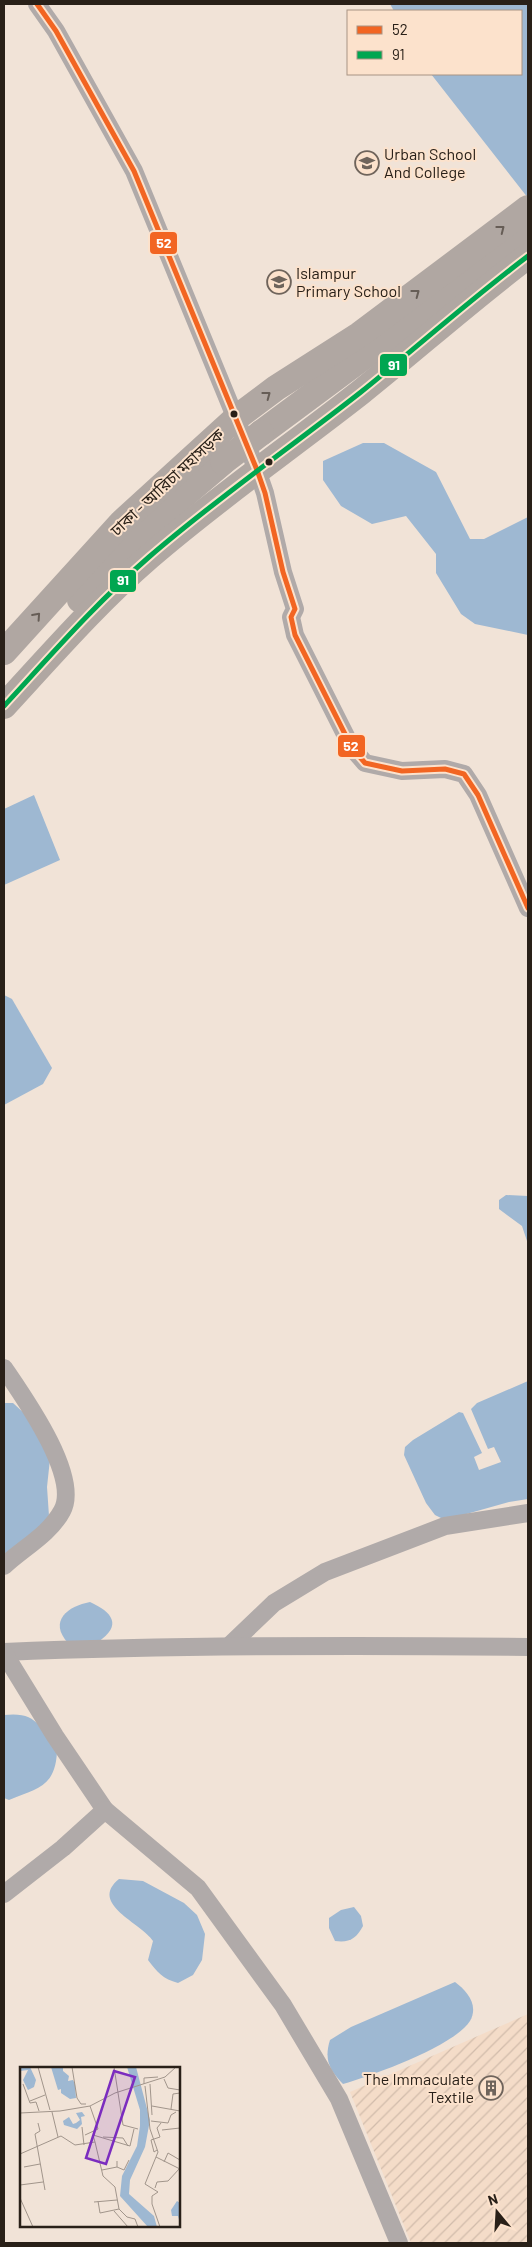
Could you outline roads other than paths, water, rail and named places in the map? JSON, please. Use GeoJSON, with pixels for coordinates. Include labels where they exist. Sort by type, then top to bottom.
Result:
{"type":"FeatureCollection","features":[{"type":"Feature","properties":{"kind":"highway"},"geometry":{"type":"LineString","coordinates":[[4,706],[88,616],[147,558],[256,470],[305,436],[416,348],[482,268],[528,208]]}},
{"type":"Feature","properties":{"kind":"highway"},"geometry":{"type":"LineString","coordinates":[[4,681],[168,509],[223,462],[528,235]]}},
{"type":"Feature","properties":{"kind":"highway"},"geometry":{"type":"LineString","coordinates":[[482,268],[528,256]]}},
{"type":"Feature","properties":{"kind":"highway","name":"ঢাকা - আরিচা মহাসড়ক"},"geometry":{"type":"LineString","coordinates":[[4,652],[122,522],[236,418],[276,388],[360,335],[482,268]]}},
{"type":"Feature","properties":{"kind":"street"},"geometry":{"type":"LineString","coordinates":[[37,4],[56,31],[134,171],[265,493],[283,572],[294,609],[291,618],[295,635],[352,748],[365,763],[402,771],[445,769],[464,774],[478,795],[528,908]]}},
{"type":"Feature","properties":{"kind":"street"},"geometry":{"type":"LineString","coordinates":[[4,1368],[36,1415],[60,1464],[65,1493],[63,1509],[52,1526],[4,1566]]}},
{"type":"Feature","properties":{"kind":"street"},"geometry":{"type":"LineString","coordinates":[[229,1646],[274,1603],[325,1572],[446,1526],[528,1513]]}},
{"type":"Feature","properties":{"kind":"street"},"geometry":{"type":"LineString","coordinates":[[398,2243],[338,2099],[283,2005],[198,1888],[105,1810],[55,1736],[4,1652],[129,1647],[229,1646],[528,1647]]}},
{"type":"Feature","properties":{"kind":"street"},"geometry":{"type":"LineString","coordinates":[[4,1894],[63,1848],[105,1810]]}},
{"type":"Feature","properties":{"kind":"water"},"geometry":{"type":"Polygon","coordinates":[[[390,4],[528,4],[528,198],[432,75],[522,75],[522,10],[393,10],[390,4]]]}},
{"type":"Feature","properties":{"kind":"water"},"geometry":{"type":"Polygon","coordinates":[[[363,443],[384,443],[436,472],[470,539],[484,539],[528,517],[528,635],[475,624],[461,614],[436,573],[436,554],[406,516],[372,524],[341,506],[323,480],[323,461],[363,443]]]}},
{"type":"Feature","properties":{"kind":"water"},"geometry":{"type":"Polygon","coordinates":[[[34,795],[60,860],[4,885],[4,809],[34,795]]]}},
{"type":"Feature","properties":{"kind":"water"},"geometry":{"type":"Polygon","coordinates":[[[4,995],[12,999],[52,1068],[43,1084],[4,1105],[4,995]]]}},
{"type":"Feature","properties":{"kind":"water"},"geometry":{"type":"Polygon","coordinates":[[[506,1195],[528,1196],[528,1244],[522,1226],[499,1209],[499,1200],[506,1195]]]}},
{"type":"Feature","properties":{"kind":"water"},"geometry":{"type":"Polygon","coordinates":[[[528,1381],[528,1499],[509,1502],[445,1520],[435,1515],[426,1503],[404,1455],[405,1447],[413,1440],[459,1412],[463,1413],[482,1453],[474,1457],[479,1470],[501,1462],[494,1447],[488,1449],[471,1409],[477,1403],[528,1381]]]}},
{"type":"Feature","properties":{"kind":"water"},"geometry":{"type":"Polygon","coordinates":[[[4,1403],[13,1403],[26,1415],[50,1459],[47,1487],[49,1516],[36,1533],[4,1556],[4,1403]]]}},
{"type":"Feature","properties":{"kind":"water"},"geometry":{"type":"Polygon","coordinates":[[[90,1602],[104,1610],[112,1619],[110,1630],[98,1642],[68,1643],[62,1635],[60,1621],[74,1607],[90,1602]]]}},
{"type":"Feature","properties":{"kind":"water"},"geometry":{"type":"Polygon","coordinates":[[[15,1714],[24,1716],[37,1723],[57,1752],[53,1773],[43,1785],[9,1800],[4,1798],[4,1715],[15,1714]]]}},
{"type":"Feature","properties":{"kind":"water"},"geometry":{"type":"Polygon","coordinates":[[[119,1879],[143,1881],[184,1903],[197,1915],[205,1934],[202,1960],[193,1975],[178,1983],[164,1977],[151,1964],[148,1960],[153,1941],[113,1905],[110,1897],[111,1888],[119,1879]]]}},
{"type":"Feature","properties":{"kind":"water"},"geometry":{"type":"Polygon","coordinates":[[[354,1907],[361,1916],[363,1926],[352,1939],[348,1941],[335,1941],[329,1928],[329,1918],[341,1910],[354,1907]]]}},
{"type":"Feature","properties":{"kind":"water"},"geometry":{"type":"Polygon","coordinates":[[[455,1982],[467,1994],[473,2009],[470,2021],[461,2031],[447,2041],[411,2059],[356,2080],[343,2084],[334,2074],[328,2059],[330,2040],[351,2027],[455,1982]]]}},
{"type":"Feature","properties":{"kind":"place","name":"Urban School And College"},"geometry":{"type":"Point","coordinates":[367,163]}},
{"type":"Feature","properties":{"kind":"place","name":"Islampur Primary School"},"geometry":{"type":"Point","coordinates":[279,282]}},
{"type":"Feature","properties":{"kind":"place","name":"The Immaculate Textile"},"geometry":{"type":"Point","coordinates":[491,2088]}}]}
